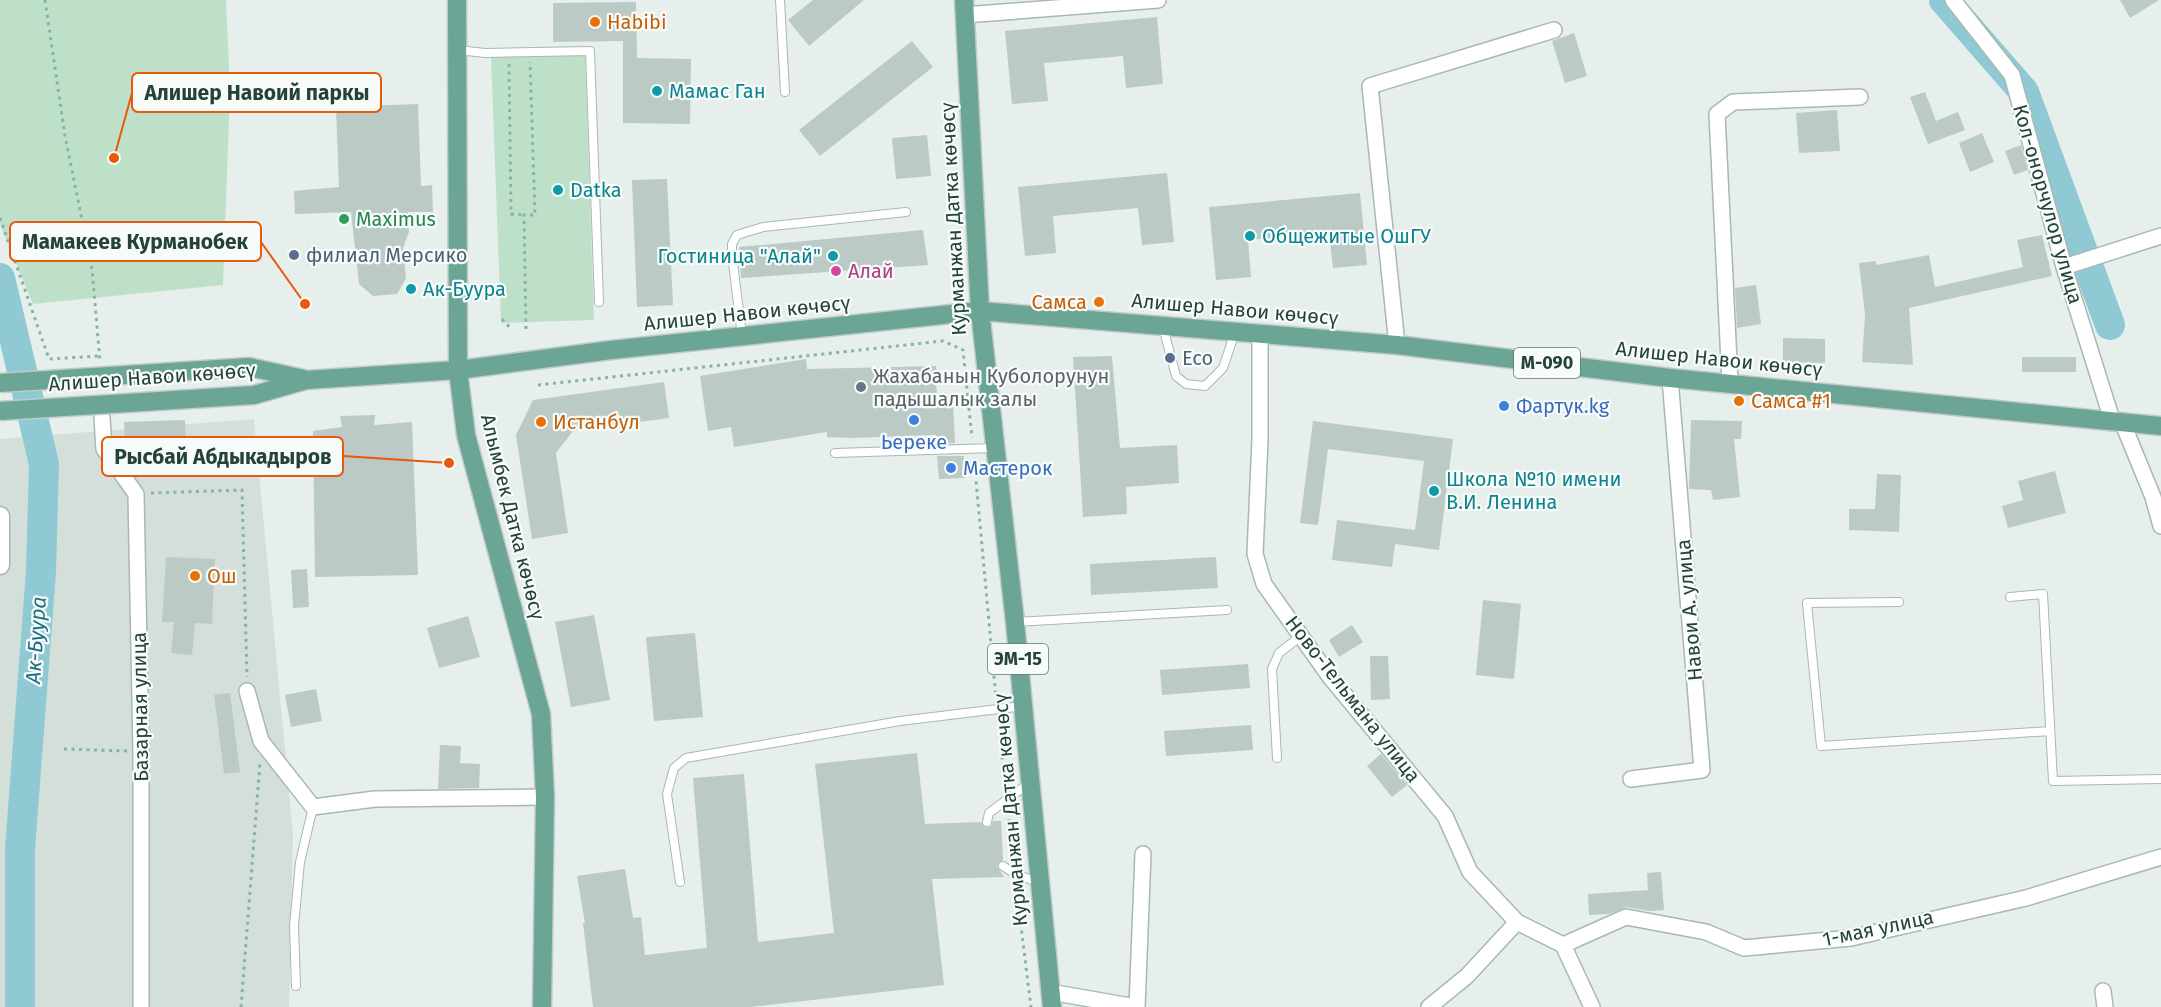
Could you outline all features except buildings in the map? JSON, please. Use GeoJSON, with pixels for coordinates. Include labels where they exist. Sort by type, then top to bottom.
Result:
{"type":"FeatureCollection","features":[{"type":"Feature","properties":{"kind":"main road","name":"Алымбек Датка көчөсү"},"geometry":{"type":"LineString","coordinates":[[458,0],[458,370],[466,435],[541,714],[545,796],[542,1007]]}},
{"type":"Feature","properties":{"kind":"main road","name":"Курманжан Датка көчөсү"},"geometry":{"type":"LineString","coordinates":[[964,8],[980,311],[1015,622],[1051,1000]]}},
{"type":"Feature","properties":{"kind":"main road","name":"Алишер Навои көчөсү"},"geometry":{"type":"LineString","coordinates":[[0,411],[254,395],[306,380],[458,370],[742,336],[980,311],[1397,345],[1670,378],[2161,426]]}},
{"type":"Feature","properties":{"kind":"main road","name":"Алишер Навои көчөсү"},"geometry":{"type":"LineString","coordinates":[[0,383],[249,367],[306,380]]}},
{"type":"Feature","properties":{"kind":"street"},"geometry":{"type":"LineString","coordinates":[[964,8],[1158,0]]}},
{"type":"Feature","properties":{"kind":"street","name":"Кол-онорчулор улица"},"geometry":{"type":"LineString","coordinates":[[1953,0],[2012,75],[2064,267],[2118,423],[2153,497],[2161,526]]}},
{"type":"Feature","properties":{"kind":"street"},"geometry":{"type":"LineString","coordinates":[[1397,345],[1370,86],[1554,30]]}},
{"type":"Feature","properties":{"kind":"street"},"geometry":{"type":"LineString","coordinates":[[1730,383],[1717,114],[1732,102],[1860,97]]}},
{"type":"Feature","properties":{"kind":"street"},"geometry":{"type":"LineString","coordinates":[[2064,267],[2161,236]]}},
{"type":"Feature","properties":{"kind":"street","name":"Ново-Тельмана улица"},"geometry":{"type":"LineString","coordinates":[[1260,333],[1260,440],[1255,554],[1264,584],[1330,676],[1445,816],[1470,872],[1517,922],[1563,945]]}},
{"type":"Feature","properties":{"kind":"street","name":"Навои А. улица"},"geometry":{"type":"LineString","coordinates":[[1631,779],[1702,770],[1670,378]]}},
{"type":"Feature","properties":{"kind":"street"},"geometry":{"type":"LineString","coordinates":[[102,417],[104,449],[135,494]]}},
{"type":"Feature","properties":{"kind":"street","name":"Базарная улица"},"geometry":{"type":"LineString","coordinates":[[135,494],[141,752],[141,1007]]}},
{"type":"Feature","properties":{"kind":"street"},"geometry":{"type":"LineString","coordinates":[[0,516],[0,565]]}},
{"type":"Feature","properties":{"kind":"street"},"geometry":{"type":"LineString","coordinates":[[247,691],[261,741],[313,807],[375,799],[545,796]]}},
{"type":"Feature","properties":{"kind":"street"},"geometry":{"type":"LineString","coordinates":[[1051,1000],[1136,1007],[1143,854]]}},
{"type":"Feature","properties":{"kind":"street","name":"1-мая улица"},"geometry":{"type":"LineString","coordinates":[[1563,945],[1626,917],[1706,932],[1744,948],[1851,938],[2026,898],[2161,858]]}},
{"type":"Feature","properties":{"kind":"street"},"geometry":{"type":"LineString","coordinates":[[1429,1007],[1467,976],[1517,922]]}},
{"type":"Feature","properties":{"kind":"street"},"geometry":{"type":"LineString","coordinates":[[1563,945],[1592,1007]]}},
{"type":"Feature","properties":{"kind":"street"},"geometry":{"type":"LineString","coordinates":[[2103,991],[2105,1007]]}},
{"type":"Feature","properties":{"kind":"lane"},"geometry":{"type":"LineString","coordinates":[[780,0],[785,92]]}},
{"type":"Feature","properties":{"kind":"lane"},"geometry":{"type":"LineString","coordinates":[[458,50],[590,51],[599,302]]}},
{"type":"Feature","properties":{"kind":"lane"},"geometry":{"type":"LineString","coordinates":[[742,336],[732,255],[732,244],[737,235],[763,227],[906,212]]}},
{"type":"Feature","properties":{"kind":"lane"},"geometry":{"type":"LineString","coordinates":[[1162,325],[1176,376],[1186,384],[1205,386],[1223,368],[1235,331]]}},
{"type":"Feature","properties":{"kind":"lane"},"geometry":{"type":"LineString","coordinates":[[835,453],[995,448]]}},
{"type":"Feature","properties":{"kind":"lane"},"geometry":{"type":"LineString","coordinates":[[2010,597],[2043,594],[2053,781],[2161,779]]}},
{"type":"Feature","properties":{"kind":"lane"},"geometry":{"type":"LineString","coordinates":[[1899,602],[1807,603],[1821,746],[2050,731]]}},
{"type":"Feature","properties":{"kind":"lane"},"geometry":{"type":"LineString","coordinates":[[1015,622],[1227,610]]}},
{"type":"Feature","properties":{"kind":"lane"},"geometry":{"type":"LineString","coordinates":[[1277,758],[1272,669],[1279,653],[1301,636]]}},
{"type":"Feature","properties":{"kind":"lane"},"geometry":{"type":"LineString","coordinates":[[680,882],[667,794],[674,768],[686,758],[900,721],[1023,706]]}},
{"type":"Feature","properties":{"kind":"lane"},"geometry":{"type":"LineString","coordinates":[[987,822],[989,813],[1006,797],[1030,782]]}},
{"type":"Feature","properties":{"kind":"lane"},"geometry":{"type":"LineString","coordinates":[[296,986],[294,926],[300,862],[313,807]]}},
{"type":"Feature","properties":{"kind":"lane"},"geometry":{"type":"LineString","coordinates":[[1003,866],[1015,874],[1040,883]]}},
{"type":"Feature","properties":{"kind":"path"},"geometry":{"type":"LineString","coordinates":[[45,0],[65,136],[92,269],[100,366]]}},
{"type":"Feature","properties":{"kind":"path"},"geometry":{"type":"LineString","coordinates":[[508,52],[511,214],[535,215],[529,52]]}},
{"type":"Feature","properties":{"kind":"path"},"geometry":{"type":"LineString","coordinates":[[524,214],[526,328]]}},
{"type":"Feature","properties":{"kind":"path"},"geometry":{"type":"LineString","coordinates":[[0,218],[49,359],[99,356]]}},
{"type":"Feature","properties":{"kind":"path"},"geometry":{"type":"LineString","coordinates":[[502,319],[512,330]]}},
{"type":"Feature","properties":{"kind":"path"},"geometry":{"type":"LineString","coordinates":[[538,385],[943,341],[963,350],[1006,797],[1031,1007]]}},
{"type":"Feature","properties":{"kind":"path"},"geometry":{"type":"LineString","coordinates":[[135,494],[242,490],[247,691]]}},
{"type":"Feature","properties":{"kind":"path"},"geometry":{"type":"LineString","coordinates":[[241,1007],[261,741]]}},
{"type":"Feature","properties":{"kind":"path"},"geometry":{"type":"LineString","coordinates":[[64,749],[141,752]]}},
{"type":"Feature","properties":{"kind":"shaded area"},"geometry":{"type":"Polygon","coordinates":[[[254,419],[293,836],[289,1007],[0,1007],[0,439],[254,419]]]}},
{"type":"Feature","properties":{"kind":"green space"},"geometry":{"type":"Polygon","coordinates":[[[0,0],[226,0],[230,91],[223,285],[33,304],[0,224],[0,0]]]}},
{"type":"Feature","properties":{"kind":"green space"},"geometry":{"type":"Polygon","coordinates":[[[585,54],[594,320],[501,323],[491,57],[585,54]]]}},
{"type":"Feature","properties":{"kind":"waterway"},"geometry":{"type":"LineString","coordinates":[[1944,0],[2024,92],[2110,325]]}},
{"type":"Feature","properties":{"kind":"waterway","name":"Ак-Буура"},"geometry":{"type":"LineString","coordinates":[[0,278],[44,464],[41,571],[20,849],[20,1007]]}},
{"type":"Feature","properties":{"kind":"place","name":"Habibi"},"geometry":{"type":"Point","coordinates":[595,22]}},
{"type":"Feature","properties":{"kind":"place","name":"Мамас Ган"},"geometry":{"type":"Point","coordinates":[657,91]}},
{"type":"Feature","properties":{"kind":"place","name":"Алишер Навоий паркы"},"geometry":{"type":"Point","coordinates":[114,158]}},
{"type":"Feature","properties":{"kind":"place","name":"Datka"},"geometry":{"type":"Point","coordinates":[558,190]}},
{"type":"Feature","properties":{"kind":"place","name":"Maximus"},"geometry":{"type":"Point","coordinates":[344,219]}},
{"type":"Feature","properties":{"kind":"place","name":"Общежитые ОшГУ"},"geometry":{"type":"Point","coordinates":[1250,236]}},
{"type":"Feature","properties":{"kind":"place","name":"филиал Мерсико"},"geometry":{"type":"Point","coordinates":[294,255]}},
{"type":"Feature","properties":{"kind":"place","name":"Гостиница \"Алай\""},"geometry":{"type":"Point","coordinates":[833,256]}},
{"type":"Feature","properties":{"kind":"place","name":"Алай"},"geometry":{"type":"Point","coordinates":[836,271]}},
{"type":"Feature","properties":{"kind":"place","name":"Ак-Буура"},"geometry":{"type":"Point","coordinates":[411,289]}},
{"type":"Feature","properties":{"kind":"place","name":"Самса"},"geometry":{"type":"Point","coordinates":[1099,302]}},
{"type":"Feature","properties":{"kind":"place","name":"Мамакеев Курманобек"},"geometry":{"type":"Point","coordinates":[305,304]}},
{"type":"Feature","properties":{"kind":"place","name":"Есо"},"geometry":{"type":"Point","coordinates":[1170,358]}},
{"type":"Feature","properties":{"kind":"place","name":"Жахабанын Куболорунун падышалык залы"},"geometry":{"type":"Point","coordinates":[861,387]}},
{"type":"Feature","properties":{"kind":"place","name":"Самса #1"},"geometry":{"type":"Point","coordinates":[1739,401]}},
{"type":"Feature","properties":{"kind":"place","name":"Фартук.kg"},"geometry":{"type":"Point","coordinates":[1504,406]}},
{"type":"Feature","properties":{"kind":"place","name":"Ьереке"},"geometry":{"type":"Point","coordinates":[914,420]}},
{"type":"Feature","properties":{"kind":"place","name":"Истанбул"},"geometry":{"type":"Point","coordinates":[541,422]}},
{"type":"Feature","properties":{"kind":"place","name":"Рысбай Абдыкадыров"},"geometry":{"type":"Point","coordinates":[449,463]}},
{"type":"Feature","properties":{"kind":"place","name":"Мастерок"},"geometry":{"type":"Point","coordinates":[951,468]}},
{"type":"Feature","properties":{"kind":"place","name":"Школа №10 имени В.И. Ленина"},"geometry":{"type":"Point","coordinates":[1434,491]}},
{"type":"Feature","properties":{"kind":"place","name":"Ош"},"geometry":{"type":"Point","coordinates":[195,576]}}]}
